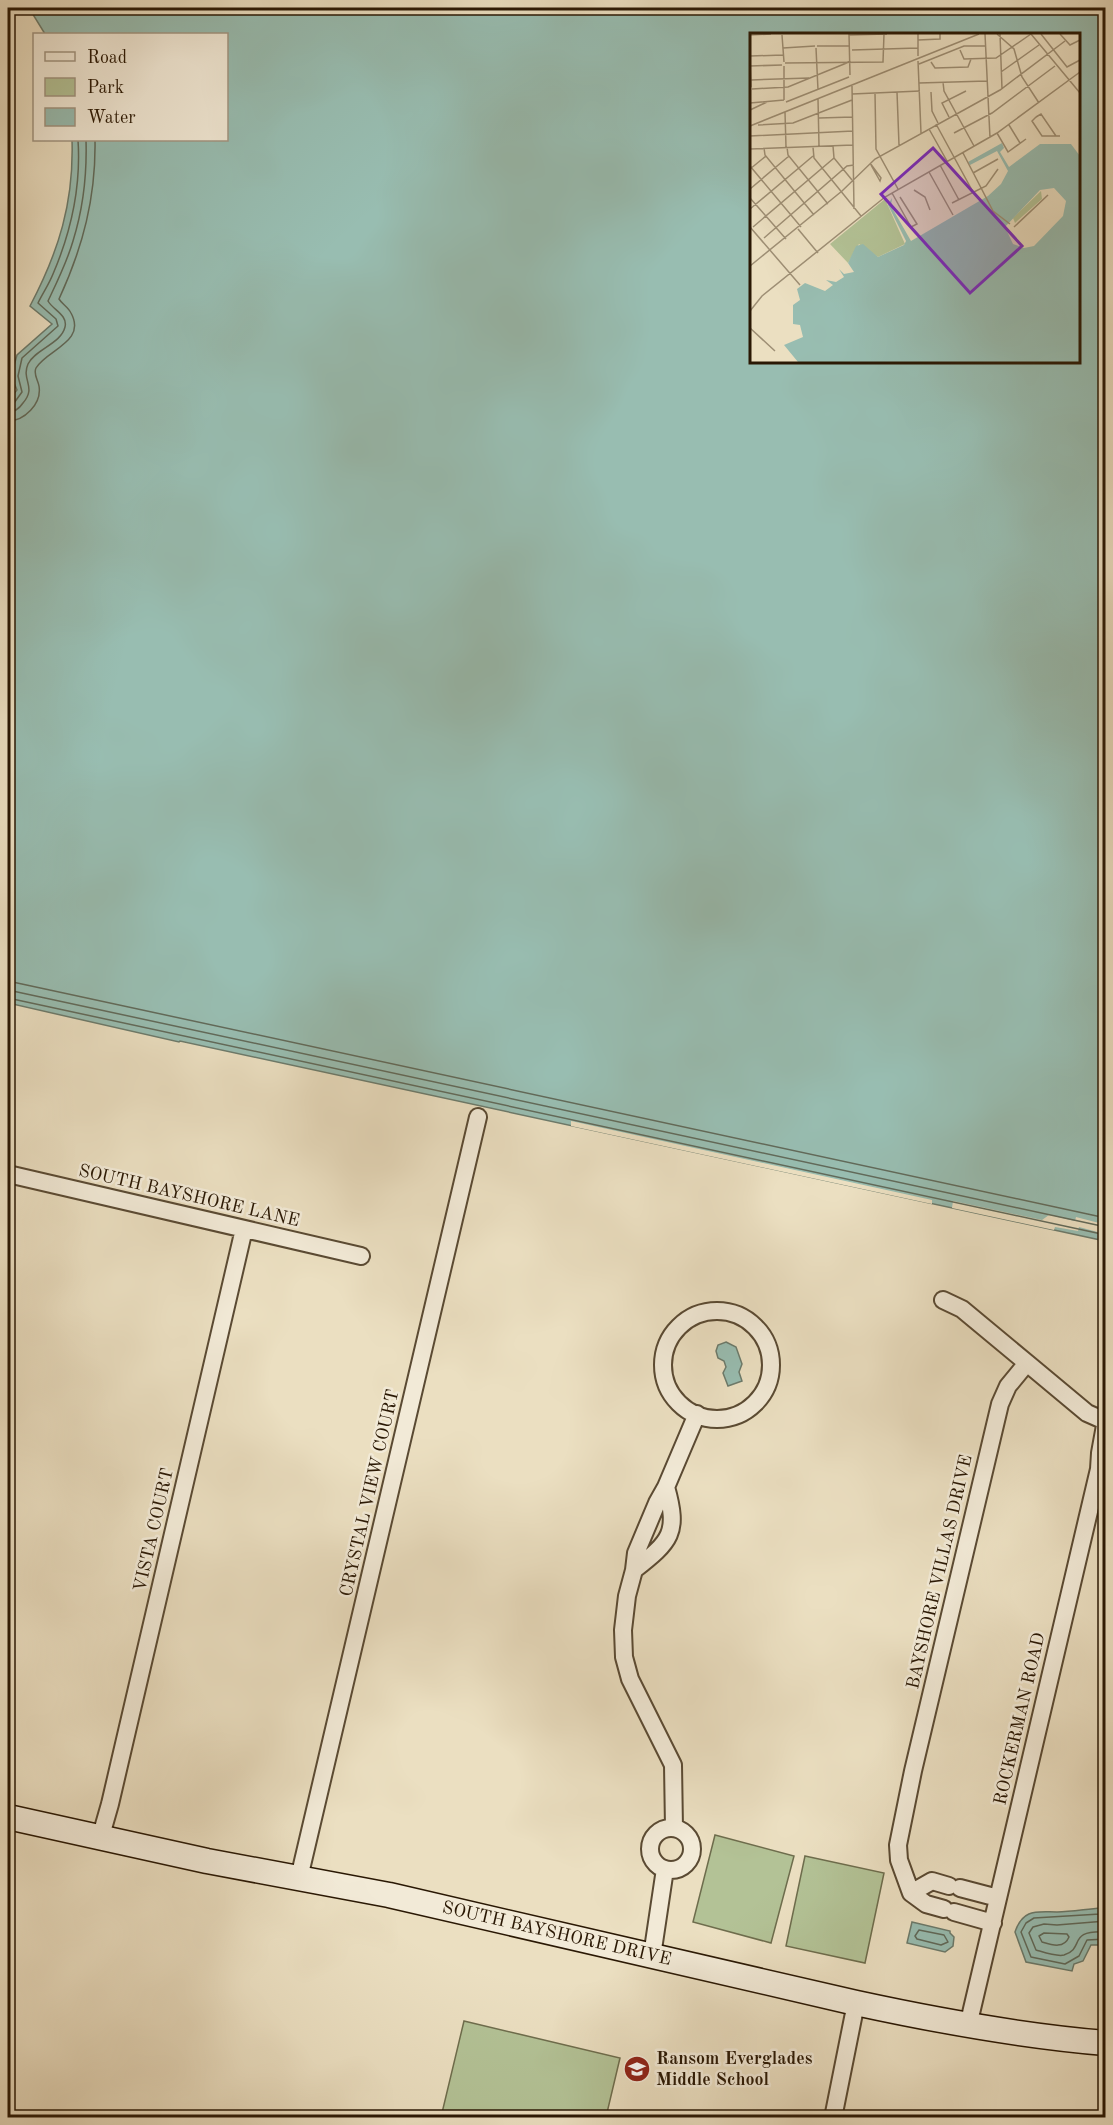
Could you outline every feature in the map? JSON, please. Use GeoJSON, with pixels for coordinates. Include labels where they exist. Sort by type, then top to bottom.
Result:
{"type":"FeatureCollection","features":[{"type":"Feature","properties":{"kind":"main road","name":"SOUTH BAYSHORE DRIVE"},"geometry":{"type":"LineString","coordinates":[[8,1817],[100,1839],[389,1894],[856,2004],[968,2026],[1106,2043]]}},
{"type":"Feature","properties":{"kind":"street","name":"CRYSTAL VIEW COURT"},"geometry":{"type":"LineString","coordinates":[[299,1878],[478,1117]]}},
{"type":"Feature","properties":{"kind":"street","name":"SOUTH BAYSHORE LANE"},"geometry":{"type":"LineString","coordinates":[[8,1174],[361,1256]]}},
{"type":"Feature","properties":{"kind":"street","name":"VISTA COURT"},"geometry":{"type":"LineString","coordinates":[[100,1839],[243,1229]]}},
{"type":"Feature","properties":{"kind":"street"},"geometry":{"type":"LineString","coordinates":[[943,1300],[962,1309],[1087,1413],[1105,1420]]}},
{"type":"Feature","properties":{"kind":"street"},"geometry":{"type":"LineString","coordinates":[[709,1311],[730,1312],[757,1329],[767,1346],[771,1365],[767,1385],[756,1402],[740,1413],[718,1419],[697,1414],[679,1402],[672,1394],[664,1374],[664,1352],[673,1332],[689,1318],[709,1311]]}},
{"type":"Feature","properties":{"kind":"street","name":"BAYSHORE VILLAS DRIVE"},"geometry":{"type":"LineString","coordinates":[[911,1893],[898,1852],[913,1771],[996,1415],[1008,1386],[1027,1363]]}},
{"type":"Feature","properties":{"kind":"street"},"geometry":{"type":"LineString","coordinates":[[674,1828],[672,1765],[641,1702],[624,1657],[625,1613],[636,1553],[697,1414]]}},
{"type":"Feature","properties":{"kind":"street","name":"ROCKERMAN ROAD"},"geometry":{"type":"LineString","coordinates":[[968,2026],[1102,1468],[1100,1453],[1105,1420]]}},
{"type":"Feature","properties":{"kind":"street"},"geometry":{"type":"LineString","coordinates":[[634,1570],[657,1551],[670,1532],[672,1511],[666,1487]]}},
{"type":"Feature","properties":{"kind":"street"},"geometry":{"type":"LineString","coordinates":[[674,1828],[686,1834],[692,1851],[683,1866],[671,1870],[665,1869],[652,1859],[650,1846],[661,1830],[674,1828]]}},
{"type":"Feature","properties":{"kind":"street"},"geometry":{"type":"LineString","coordinates":[[652,1956],[665,1869]]}},
{"type":"Feature","properties":{"kind":"street"},"geometry":{"type":"LineString","coordinates":[[993,1923],[926,1904],[911,1893],[932,1881],[998,1898]]}},
{"type":"Feature","properties":{"kind":"street"},"geometry":{"type":"LineString","coordinates":[[833,2118],[856,2004]]}},
{"type":"Feature","properties":{"kind":"green space"},"geometry":{"type":"Polygon","coordinates":[[[715,1835],[794,1856],[771,1943],[693,1922],[715,1835]]]}},
{"type":"Feature","properties":{"kind":"green space"},"geometry":{"type":"Polygon","coordinates":[[[805,1856],[884,1873],[865,1963],[786,1946],[805,1856]]]}},
{"type":"Feature","properties":{"kind":"green space"},"geometry":{"type":"Polygon","coordinates":[[[464,2021],[620,2058],[606,2117],[441,2117],[464,2021]]]}},
{"type":"Feature","properties":{"kind":"water"},"geometry":{"type":"Polygon","coordinates":[[[29,8],[1105,8],[1105,1241],[179,1042],[8,1003],[8,401],[17,390],[11,376],[17,355],[52,324],[30,306],[49,266],[63,226],[72,163],[72,141],[228,141],[228,33],[44,33],[29,8]]]}},
{"type":"Feature","properties":{"kind":"water"},"geometry":{"type":"Polygon","coordinates":[[[726,1342],[736,1347],[742,1364],[739,1372],[742,1381],[728,1386],[723,1373],[726,1367],[724,1361],[718,1358],[716,1351],[718,1345],[726,1342]]]}},
{"type":"Feature","properties":{"kind":"water"},"geometry":{"type":"Polygon","coordinates":[[[1105,1888],[1105,1945],[1091,1945],[1083,1961],[1074,1964],[1072,1971],[1026,1962],[1015,1932],[1022,1919],[1037,1912],[1101,1908],[1105,1888]]]}},
{"type":"Feature","properties":{"kind":"water"},"geometry":{"type":"Polygon","coordinates":[[[912,1922],[950,1931],[954,1937],[953,1946],[945,1952],[907,1943],[912,1922]]]}},
{"type":"Feature","properties":{"kind":"pier"},"geometry":{"type":"Polygon","coordinates":[[[571,1121],[932,1200],[932,1204],[571,1126],[571,1121]]]}},
{"type":"Feature","properties":{"kind":"pier"},"geometry":{"type":"Polygon","coordinates":[[[953,1201],[1042,1220],[1049,1215],[1075,1221],[1076,1217],[1099,1223],[1100,1219],[1105,1220],[1105,1234],[1079,1227],[1078,1231],[1055,1227],[1054,1230],[952,1208],[953,1201]]]}},
{"type":"Feature","properties":{"kind":"place","name":"Ransom Everglades Middle School"},"geometry":{"type":"Point","coordinates":[637,2069]}}]}
